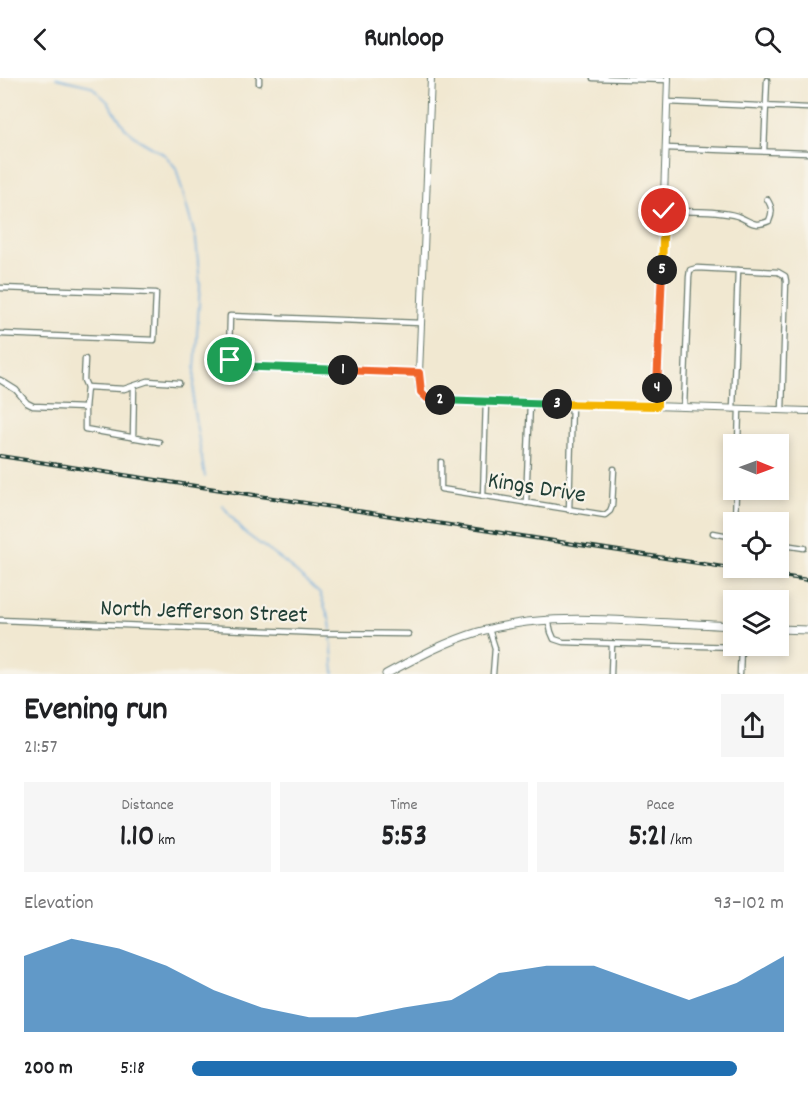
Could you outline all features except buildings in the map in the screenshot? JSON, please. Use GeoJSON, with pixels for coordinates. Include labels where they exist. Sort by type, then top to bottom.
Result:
{"type":"FeatureCollection","features":[{"type":"Feature","properties":{"kind":"main road"},"geometry":{"type":"LineString","coordinates":[[386,674],[438,646],[489,629],[519,623],[583,618],[723,625]]}},
{"type":"Feature","properties":{"kind":"main road"},"geometry":{"type":"LineString","coordinates":[[789,629],[808,630]]}},
{"type":"Feature","properties":{"kind":"street"},"geometry":{"type":"LineString","coordinates":[[431,78],[419,373],[419,387],[423,396],[432,399],[530,403],[808,411]]}},
{"type":"Feature","properties":{"kind":"street"},"geometry":{"type":"LineString","coordinates":[[593,78],[668,79],[657,406]]}},
{"type":"Feature","properties":{"kind":"street"},"geometry":{"type":"LineString","coordinates":[[764,152],[767,80]]}},
{"type":"Feature","properties":{"kind":"street"},"geometry":{"type":"LineString","coordinates":[[668,102],[808,108]]}},
{"type":"Feature","properties":{"kind":"street"},"geometry":{"type":"LineString","coordinates":[[666,148],[808,153]]}},
{"type":"Feature","properties":{"kind":"street"},"geometry":{"type":"LineString","coordinates":[[664,211],[725,213],[760,225],[769,221],[772,214],[772,207],[768,199]]}},
{"type":"Feature","properties":{"kind":"street"},"geometry":{"type":"LineString","coordinates":[[684,407],[689,277],[690,270],[697,268],[778,272],[786,278],[782,410]]}},
{"type":"Feature","properties":{"kind":"street"},"geometry":{"type":"LineString","coordinates":[[737,434],[738,270]]}},
{"type":"Feature","properties":{"kind":"street"},"geometry":{"type":"LineString","coordinates":[[0,288],[156,293],[154,340],[0,334]]}},
{"type":"Feature","properties":{"kind":"street"},"geometry":{"type":"LineString","coordinates":[[419,373],[232,366],[229,355],[230,316],[421,323]]}},
{"type":"Feature","properties":{"kind":"street"},"geometry":{"type":"LineString","coordinates":[[85,359],[84,380],[87,387],[84,426],[86,430],[159,442]]}},
{"type":"Feature","properties":{"kind":"street"},"geometry":{"type":"LineString","coordinates":[[0,380],[16,390],[27,403],[33,406],[85,408]]}},
{"type":"Feature","properties":{"kind":"street"},"geometry":{"type":"LineString","coordinates":[[87,387],[124,389],[153,381],[178,382]]}},
{"type":"Feature","properties":{"kind":"street"},"geometry":{"type":"LineString","coordinates":[[133,438],[134,386]]}},
{"type":"Feature","properties":{"kind":"street"},"geometry":{"type":"LineString","coordinates":[[483,496],[486,401]]}},
{"type":"Feature","properties":{"kind":"street"},"geometry":{"type":"LineString","coordinates":[[526,503],[530,403]]}},
{"type":"Feature","properties":{"kind":"street"},"geometry":{"type":"LineString","coordinates":[[569,510],[572,404]]}},
{"type":"Feature","properties":{"kind":"street","name":"Kings Drive"},"geometry":{"type":"LineString","coordinates":[[441,462],[441,489],[605,515],[610,512],[612,506],[614,469]]}},
{"type":"Feature","properties":{"kind":"street"},"geometry":{"type":"LineString","coordinates":[[713,533],[723,534]]}},
{"type":"Feature","properties":{"kind":"street"},"geometry":{"type":"LineString","coordinates":[[789,546],[804,548]]}},
{"type":"Feature","properties":{"kind":"street"},"geometry":{"type":"LineString","coordinates":[[548,619],[550,632],[558,641],[723,647]]}},
{"type":"Feature","properties":{"kind":"street","name":"North Jefferson Street"},"geometry":{"type":"LineString","coordinates":[[0,620],[318,633],[408,634]]}},
{"type":"Feature","properties":{"kind":"street"},"geometry":{"type":"LineString","coordinates":[[489,629],[495,648],[494,674]]}},
{"type":"Feature","properties":{"kind":"street"},"geometry":{"type":"LineString","coordinates":[[611,674],[612,644]]}},
{"type":"Feature","properties":{"kind":"street"},"geometry":{"type":"LineString","coordinates":[[740,674],[741,656]]}},
{"type":"Feature","properties":{"kind":"waterway"},"geometry":{"type":"LineString","coordinates":[[56,78],[91,86],[109,103],[125,128],[141,141],[165,155],[176,168],[196,240],[200,285],[193,405],[205,477]]}},
{"type":"Feature","properties":{"kind":"waterway"},"geometry":{"type":"LineString","coordinates":[[222,505],[245,533],[286,563],[320,594],[331,630]]}},
{"type":"Feature","properties":{"kind":"waterway"},"geometry":{"type":"LineString","coordinates":[[331,636],[334,674]]}},
{"type":"Feature","properties":{"kind":"railway"},"geometry":{"type":"LineString","coordinates":[[0,456],[808,580]]}},
{"type":"Feature","properties":{"kind":"route"},"geometry":{"type":"LineString","coordinates":[[230,360],[232,366],[419,373],[421,392],[423,396],[432,399],[657,406],[664,211]]}}]}
